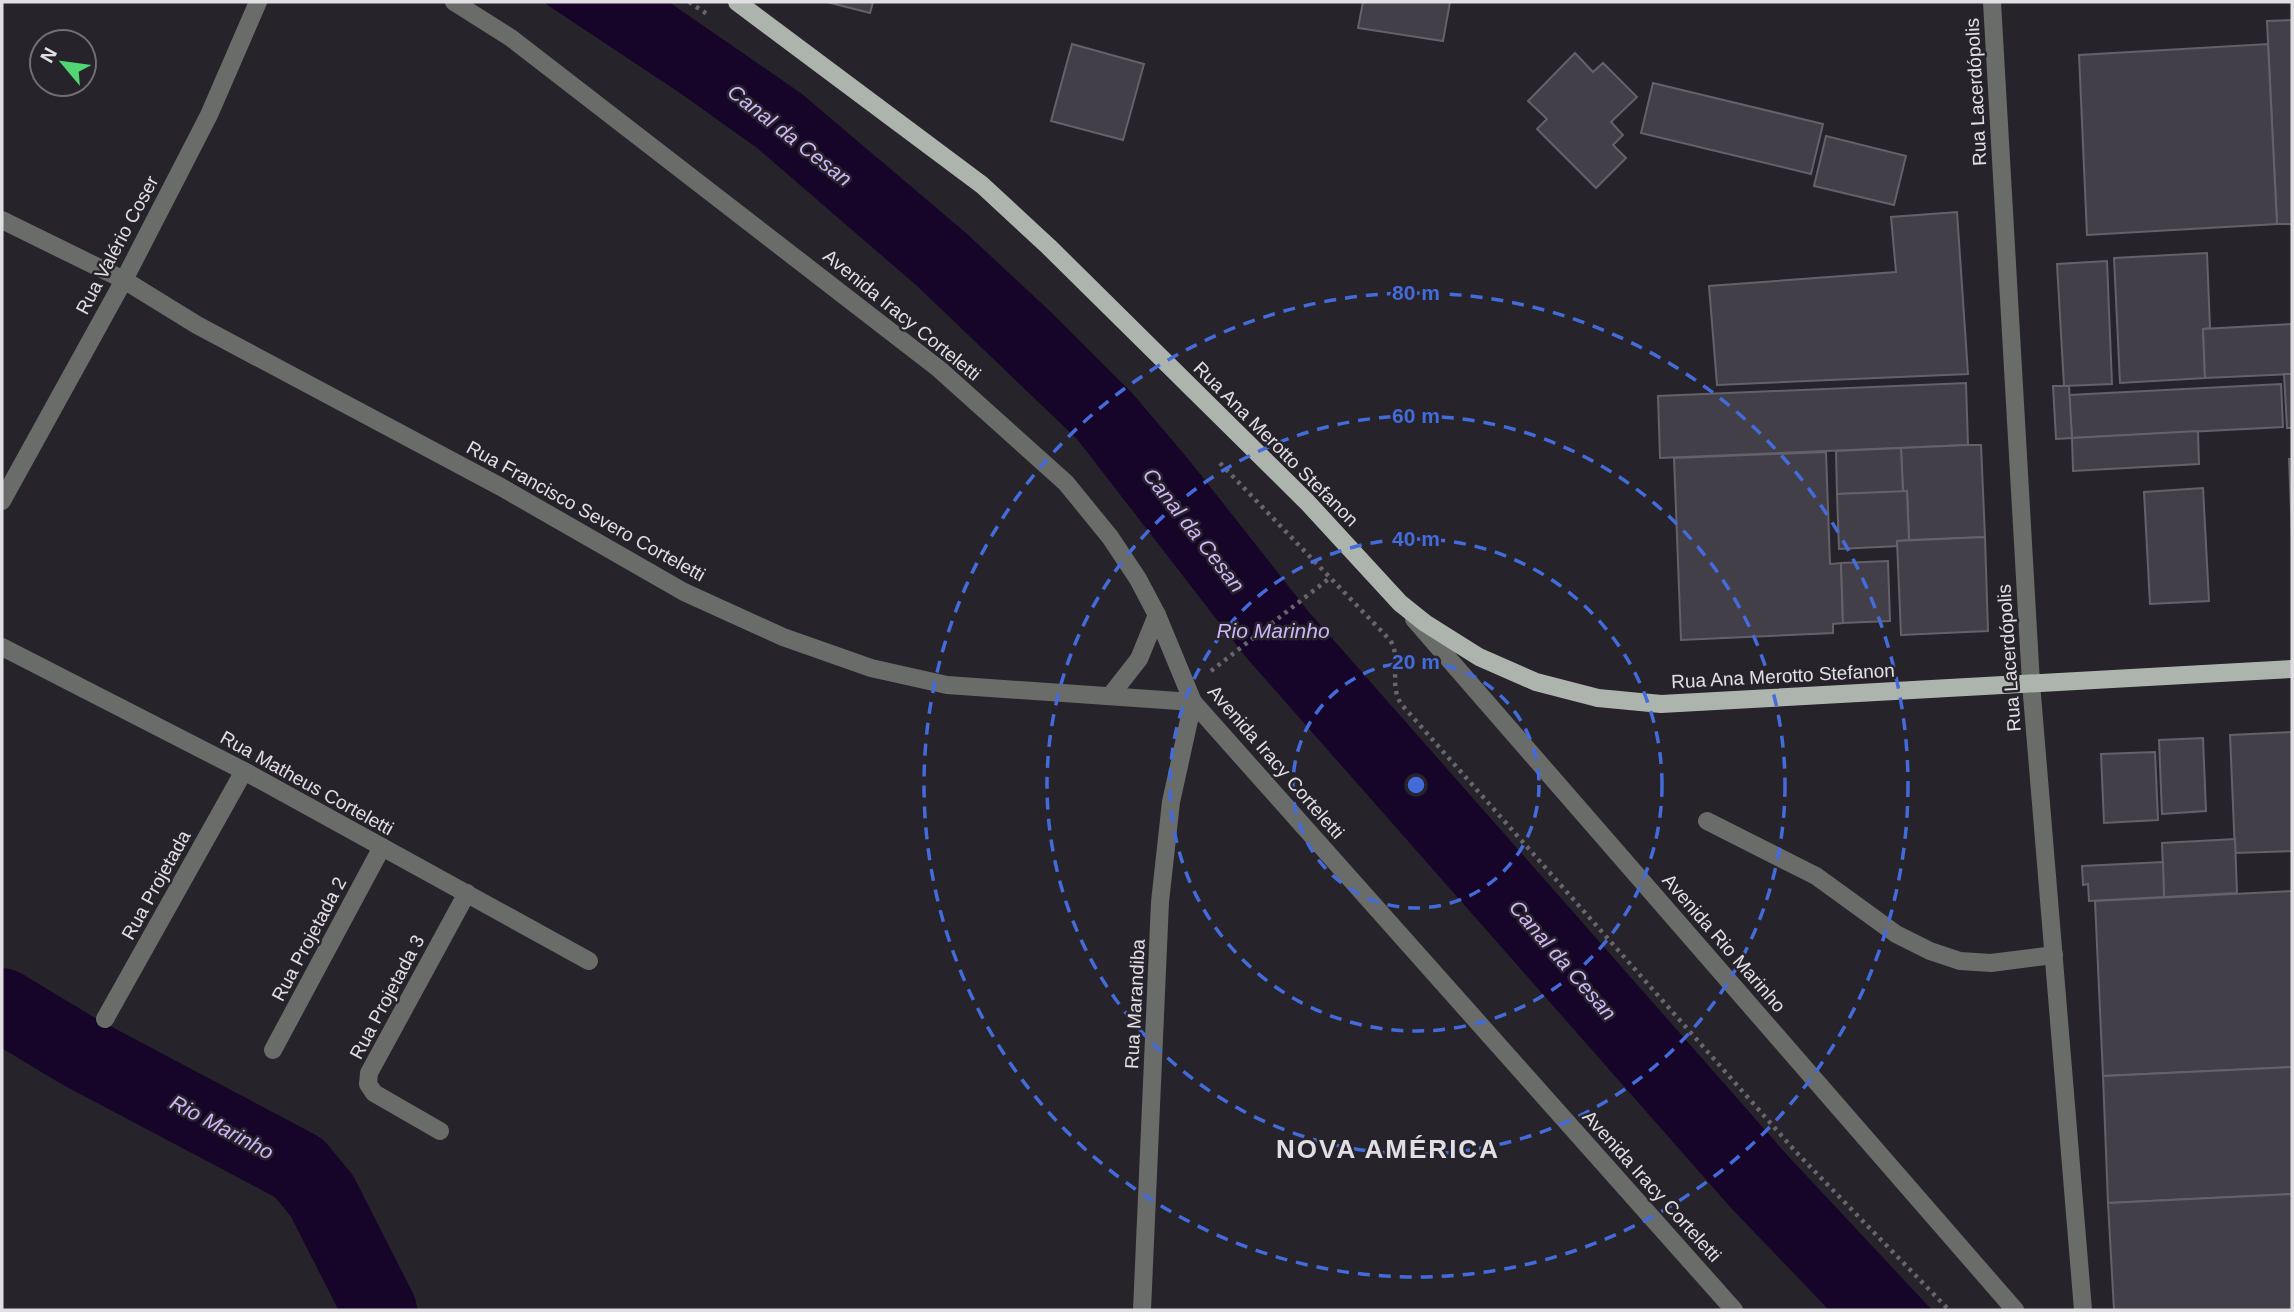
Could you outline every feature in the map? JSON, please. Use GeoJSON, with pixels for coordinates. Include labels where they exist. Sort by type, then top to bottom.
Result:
{"type":"FeatureCollection","features":[{"type":"Feature","properties":{"kind":"main road","name":"Rua Ana Merotto Stefanon"},"geometry":{"type":"LineString","coordinates":[[737,2],[982,185],[1049,247],[1297,492],[1400,603],[1451,641],[1507,671],[1567,691],[1629,703],[1661,704],[2292,670]]}},
{"type":"Feature","properties":{"kind":"street","name":"Rua Valério Coser"},"geometry":{"type":"LineString","coordinates":[[2,501],[124,280],[209,115],[258,2]]}},
{"type":"Feature","properties":{"kind":"street","name":"Avenida Iracy Corteletti"},"geometry":{"type":"LineString","coordinates":[[453,2],[511,38],[939,369],[1066,483],[1110,537],[1138,579],[1157,615],[1193,702],[1734,1310]]}},
{"type":"Feature","properties":{"kind":"street","name":"Rua Lacerdópolis"},"geometry":{"type":"LineString","coordinates":[[1992,2],[2031,683],[2084,1310]]}},
{"type":"Feature","properties":{"kind":"street","name":"Rua Francisco Severo Corteletti"},"geometry":{"type":"LineString","coordinates":[[2,220],[124,280],[197,325],[489,480],[684,592],[783,637],[871,668],[947,685],[1193,702]]}},
{"type":"Feature","properties":{"kind":"street","name":"Avenida Rio Marinho"},"geometry":{"type":"LineString","coordinates":[[1400,603],[2015,1310]]}},
{"type":"Feature","properties":{"kind":"street"},"geometry":{"type":"LineString","coordinates":[[1110,696],[1139,659],[1157,615]]}},
{"type":"Feature","properties":{"kind":"street","name":"Rua Matheus Corteletti"},"geometry":{"type":"LineString","coordinates":[[2,647],[244,771],[589,961]]}},
{"type":"Feature","properties":{"kind":"street","name":"Rua Marandiba"},"geometry":{"type":"LineString","coordinates":[[1142,1310],[1160,902],[1171,802],[1193,702]]}},
{"type":"Feature","properties":{"kind":"street","name":"Rua Projetada"},"geometry":{"type":"LineString","coordinates":[[105,1019],[244,771]]}},
{"type":"Feature","properties":{"kind":"street"},"geometry":{"type":"LineString","coordinates":[[1707,821],[1816,876],[1896,934],[1930,951],[1960,961],[1991,963],[2054,955]]}},
{"type":"Feature","properties":{"kind":"street","name":"Rua Projetada 2"},"geometry":{"type":"LineString","coordinates":[[273,1050],[382,847]]}},
{"type":"Feature","properties":{"kind":"street","name":"Rua Projetada 3"},"geometry":{"type":"LineString","coordinates":[[440,1131],[374,1093],[368,1084],[369,1073],[467,893]]}},
{"type":"Feature","properties":{"kind":"path"},"geometry":{"type":"LineString","coordinates":[[689,2],[719,22]]}},
{"type":"Feature","properties":{"kind":"path"},"geometry":{"type":"LineString","coordinates":[[1216,459],[1394,647],[1397,662],[1394,682],[1402,705],[1796,1152],[1949,1310]]}},
{"type":"Feature","properties":{"kind":"path"},"geometry":{"type":"LineString","coordinates":[[1236,651],[1356,556]]}},
{"type":"Feature","properties":{"kind":"water","name":"Rio Marinho"},"geometry":{"type":"Polygon","coordinates":[[[543,2],[669,2],[802,94],[966,233],[1054,315],[1132,393],[1189,460],[1308,611],[1788,1156],[1932,1310],[1829,1310],[1732,1209],[1245,656],[1077,439],[916,285],[757,148],[543,2]]]}},
{"type":"Feature","properties":{"kind":"building"},"geometry":{"type":"Polygon","coordinates":[[[827,2],[873,2],[870,13],[827,2]]]}},
{"type":"Feature","properties":{"kind":"building"},"geometry":{"type":"Polygon","coordinates":[[[1363,2],[1450,2],[1443,41],[1358,28],[1363,2]]]}},
{"type":"Feature","properties":{"kind":"building"},"geometry":{"type":"Polygon","coordinates":[[[2292,20],[2292,224],[2277,224],[2267,21],[2292,20]]]}},
{"type":"Feature","properties":{"kind":"building"},"geometry":{"type":"Polygon","coordinates":[[[1072,44],[1144,64],[1123,140],[1051,121],[1072,44]]]}},
{"type":"Feature","properties":{"kind":"building"},"geometry":{"type":"Polygon","coordinates":[[[2268,44],[2277,224],[2087,235],[2079,55],[2268,44]]]}},
{"type":"Feature","properties":{"kind":"building"},"geometry":{"type":"Polygon","coordinates":[[[1575,53],[1593,72],[1603,63],[1637,97],[1611,122],[1623,135],[1613,145],[1626,158],[1596,188],[1537,129],[1547,119],[1528,101],[1575,53]]]}},
{"type":"Feature","properties":{"kind":"building"},"geometry":{"type":"Polygon","coordinates":[[[1653,83],[1823,124],[1811,174],[1641,133],[1653,83]]]}},
{"type":"Feature","properties":{"kind":"building"},"geometry":{"type":"Polygon","coordinates":[[[1826,136],[1906,156],[1894,205],[1814,186],[1826,136]]]}},
{"type":"Feature","properties":{"kind":"building"},"geometry":{"type":"Polygon","coordinates":[[[1957,212],[1968,374],[1717,385],[1709,286],[1896,272],[1891,217],[1957,212]]]}},
{"type":"Feature","properties":{"kind":"building"},"geometry":{"type":"Polygon","coordinates":[[[2207,253],[2210,328],[2203,329],[2205,378],[2120,383],[2114,258],[2207,253]]]}},
{"type":"Feature","properties":{"kind":"building"},"geometry":{"type":"Polygon","coordinates":[[[2107,261],[2112,384],[2064,386],[2057,264],[2107,261]]]}},
{"type":"Feature","properties":{"kind":"building"},"geometry":{"type":"Polygon","coordinates":[[[2292,324],[2292,374],[2205,378],[2203,329],[2292,324]]]}},
{"type":"Feature","properties":{"kind":"building"},"geometry":{"type":"Polygon","coordinates":[[[2284,374],[2292,374],[2292,428],[2287,428],[2284,374]]]}},
{"type":"Feature","properties":{"kind":"building"},"geometry":{"type":"Polygon","coordinates":[[[1966,383],[1968,445],[1660,458],[1658,396],[1966,383]]]}},
{"type":"Feature","properties":{"kind":"building"},"geometry":{"type":"Polygon","coordinates":[[[2281,384],[2283,427],[2072,438],[2069,395],[2281,384]]]}},
{"type":"Feature","properties":{"kind":"building"},"geometry":{"type":"Polygon","coordinates":[[[2053,386],[2069,386],[2072,438],[2056,439],[2053,386]]]}},
{"type":"Feature","properties":{"kind":"building"},"geometry":{"type":"Polygon","coordinates":[[[2198,431],[2199,464],[2073,471],[2072,438],[2198,431]]]}},
{"type":"Feature","properties":{"kind":"building"},"geometry":{"type":"Polygon","coordinates":[[[1981,445],[1985,537],[1909,540],[1907,491],[1903,492],[1901,448],[1981,445]]]}},
{"type":"Feature","properties":{"kind":"building"},"geometry":{"type":"Polygon","coordinates":[[[1901,448],[1903,492],[1837,494],[1836,451],[1901,448]]]}},
{"type":"Feature","properties":{"kind":"building"},"geometry":{"type":"Polygon","coordinates":[[[1826,452],[1830,564],[1841,563],[1843,623],[1833,624],[1833,633],[1681,640],[1674,458],[1826,452]]]}},
{"type":"Feature","properties":{"kind":"building"},"geometry":{"type":"Polygon","coordinates":[[[2289,459],[2292,459],[2292,537],[2289,459]]]}},
{"type":"Feature","properties":{"kind":"building"},"geometry":{"type":"Polygon","coordinates":[[[2203,488],[2209,601],[2150,604],[2144,492],[2203,488]]]}},
{"type":"Feature","properties":{"kind":"building"},"geometry":{"type":"Polygon","coordinates":[[[1907,491],[1909,540],[1897,541],[1898,546],[1839,549],[1837,494],[1907,491]]]}},
{"type":"Feature","properties":{"kind":"building"},"geometry":{"type":"Polygon","coordinates":[[[1985,537],[1988,631],[1901,635],[1897,541],[1985,537]]]}},
{"type":"Feature","properties":{"kind":"building"},"geometry":{"type":"Polygon","coordinates":[[[1888,561],[1890,621],[1843,623],[1841,563],[1888,561]]]}},
{"type":"Feature","properties":{"kind":"building"},"geometry":{"type":"Polygon","coordinates":[[[2292,732],[2292,851],[2235,853],[2230,735],[2292,732]]]}},
{"type":"Feature","properties":{"kind":"building"},"geometry":{"type":"Polygon","coordinates":[[[2203,738],[2206,811],[2162,814],[2159,740],[2203,738]]]}},
{"type":"Feature","properties":{"kind":"building"},"geometry":{"type":"Polygon","coordinates":[[[2155,752],[2158,820],[2104,823],[2101,754],[2155,752]]]}},
{"type":"Feature","properties":{"kind":"building"},"geometry":{"type":"Polygon","coordinates":[[[2235,839],[2237,893],[2164,897],[2162,843],[2235,839]]]}},
{"type":"Feature","properties":{"kind":"building"},"geometry":{"type":"Polygon","coordinates":[[[2163,862],[2164,897],[2089,901],[2088,884],[2083,885],[2082,866],[2163,862]]]}},
{"type":"Feature","properties":{"kind":"building"},"geometry":{"type":"Polygon","coordinates":[[[2292,891],[2292,1067],[2103,1076],[2095,901],[2292,891]]]}},
{"type":"Feature","properties":{"kind":"building"},"geometry":{"type":"Polygon","coordinates":[[[2292,1067],[2292,1194],[2108,1203],[2103,1076],[2292,1067]]]}},
{"type":"Feature","properties":{"kind":"building"},"geometry":{"type":"Polygon","coordinates":[[[2292,1194],[2292,1310],[2114,1310],[2108,1203],[2292,1194]]]}},
{"type":"Feature","properties":{"kind":"waterway","name":"Rio Marinho"},"geometry":{"type":"LineString","coordinates":[[2,1005],[80,1052],[299,1168],[322,1196],[380,1310]]}},
{"type":"Feature","properties":{"kind":"district","name":"NOVA AMÉRICA"},"geometry":{"type":"Point","coordinates":[1388,1149]}},
{"type":"Feature","properties":{"kind":"water label","name":"Canal da Cesan"},"geometry":{"type":"Point","coordinates":[790,135]}},
{"type":"Feature","properties":{"kind":"water label","name":"Canal da Cesan"},"geometry":{"type":"Point","coordinates":[1194,530]}},
{"type":"Feature","properties":{"kind":"water label","name":"Canal da Cesan"},"geometry":{"type":"Point","coordinates":[1563,960]}}]}
